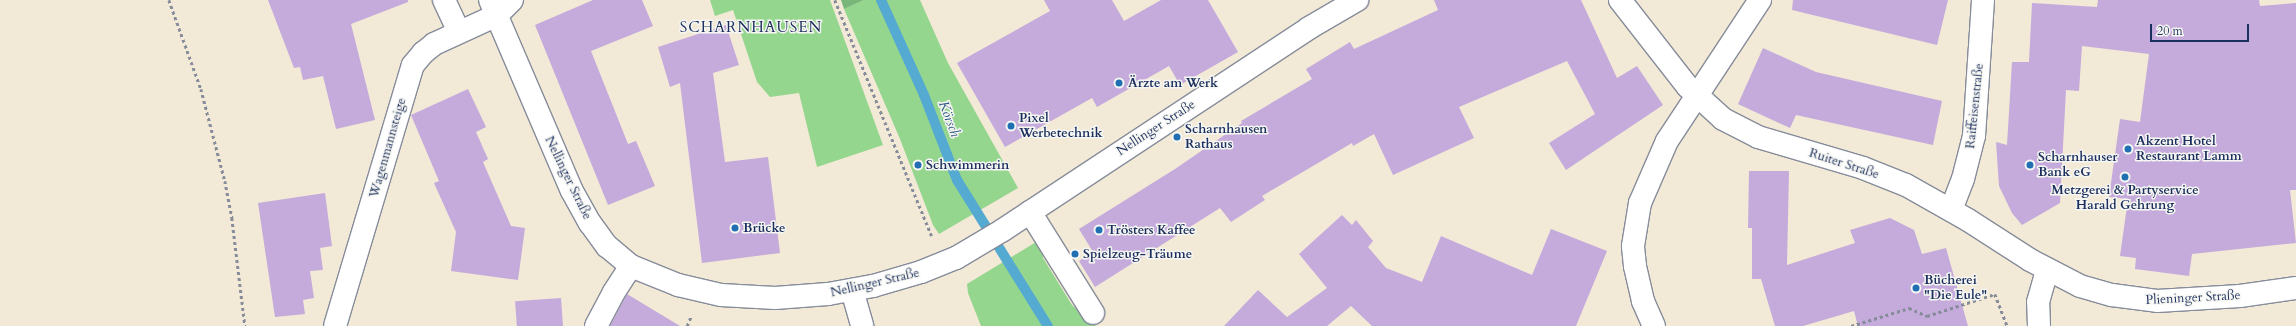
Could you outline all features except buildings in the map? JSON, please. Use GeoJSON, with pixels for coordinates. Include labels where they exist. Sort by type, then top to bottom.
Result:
{"type":"FeatureCollection","features":[{"type":"Feature","properties":{"kind":"main road"},"geometry":{"type":"LineString","coordinates":[[444,0],[459,32]]}},
{"type":"Feature","properties":{"kind":"main road","name":"Ruiter Straße"},"geometry":{"type":"LineString","coordinates":[[1620,0],[1695,95],[1722,119],[1748,133],[1875,173],[1906,185],[1951,210],[2047,270]]}},
{"type":"Feature","properties":{"kind":"main road"},"geometry":{"type":"LineString","coordinates":[[1654,326],[1643,301],[1636,278],[1633,246],[1640,204],[1666,141],[1695,95],[1735,40],[1760,0]]}},
{"type":"Feature","properties":{"kind":"main road","name":"Raiffeisenstraße"},"geometry":{"type":"LineString","coordinates":[[1951,210],[1964,179],[1974,136],[1983,0]]}},
{"type":"Feature","properties":{"kind":"main road","name":"Nellinger Straße"},"geometry":{"type":"LineString","coordinates":[[500,5],[572,191],[590,223],[607,246],[631,266],[678,285],[721,295],[775,298],[815,296],[894,281],[951,260],[1030,212],[1348,2]]}},
{"type":"Feature","properties":{"kind":"main road","name":"Wagenmannsteige"},"geometry":{"type":"LineString","coordinates":[[335,326],[413,65],[429,48],[459,32],[500,5]]}},
{"type":"Feature","properties":{"kind":"main road"},"geometry":{"type":"LineString","coordinates":[[1030,212],[1093,313]]}},
{"type":"Feature","properties":{"kind":"main road"},"geometry":{"type":"LineString","coordinates":[[596,326],[614,292],[631,266]]}},
{"type":"Feature","properties":{"kind":"main road"},"geometry":{"type":"LineString","coordinates":[[2039,326],[2038,302],[2047,270]]}},
{"type":"Feature","properties":{"kind":"main road","name":"Plieninger Straße"},"geometry":{"type":"LineString","coordinates":[[2047,270],[2080,286],[2112,296],[2142,301],[2219,298],[2296,288]]}},
{"type":"Feature","properties":{"kind":"main road"},"geometry":{"type":"LineString","coordinates":[[852,290],[862,326]]}},
{"type":"Feature","properties":{"kind":"path"},"geometry":{"type":"LineString","coordinates":[[169,0],[201,89],[222,168],[232,218],[245,326]]}},
{"type":"Feature","properties":{"kind":"path"},"geometry":{"type":"LineString","coordinates":[[835,0],[930,234],[951,260]]}},
{"type":"Feature","properties":{"kind":"path"},"geometry":{"type":"LineString","coordinates":[[1851,326],[1909,308],[1925,317],[1996,294],[2008,326]]}},
{"type":"Feature","properties":{"kind":"path"},"geometry":{"type":"LineString","coordinates":[[687,326],[690,321]]}},
{"type":"Feature","properties":{"kind":"green space"},"geometry":{"type":"Polygon","coordinates":[[[710,0],[830,0],[883,145],[817,167],[799,93],[770,97],[757,82],[733,10],[715,16],[710,0]]]}},
{"type":"Feature","properties":{"kind":"green space"},"geometry":{"type":"Polygon","coordinates":[[[841,0],[864,0],[844,9],[841,0]]]}},
{"type":"Feature","properties":{"kind":"green space"},"geometry":{"type":"Polygon","coordinates":[[[864,0],[920,0],[948,63],[1018,188],[939,234],[933,225],[900,139],[844,9],[864,0]]]}},
{"type":"Feature","properties":{"kind":"green space"},"geometry":{"type":"Polygon","coordinates":[[[1041,239],[1043,258],[1072,305],[1096,326],[981,326],[968,293],[967,284],[1041,239]]]}},
{"type":"Feature","properties":{"kind":"waterway","name":"Körsch"},"geometry":{"type":"LineString","coordinates":[[881,0],[924,95],[957,180],[1048,326]]}},
{"type":"Feature","properties":{"kind":"place","name":"Ärzte am Werk"},"geometry":{"type":"Point","coordinates":[1119,83]}},
{"type":"Feature","properties":{"kind":"place","name":"Pixel Werbetechnik"},"geometry":{"type":"Point","coordinates":[1011,126]}},
{"type":"Feature","properties":{"kind":"place","name":"Scharnhausen Rathaus"},"geometry":{"type":"Point","coordinates":[1177,137]}},
{"type":"Feature","properties":{"kind":"place","name":"Akzent Hotel Restaurant Lamm"},"geometry":{"type":"Point","coordinates":[2128,149]}},
{"type":"Feature","properties":{"kind":"place","name":"Schwimmerin"},"geometry":{"type":"Point","coordinates":[918,165]}},
{"type":"Feature","properties":{"kind":"place","name":"Scharnhauser Bank eG"},"geometry":{"type":"Point","coordinates":[2030,165]}},
{"type":"Feature","properties":{"kind":"place","name":"Metzgerei & Partyservice Harald Gehrung"},"geometry":{"type":"Point","coordinates":[2125,177]}},
{"type":"Feature","properties":{"kind":"place","name":"Brücke"},"geometry":{"type":"Point","coordinates":[735,228]}},
{"type":"Feature","properties":{"kind":"place","name":"Trösters Kaffee"},"geometry":{"type":"Point","coordinates":[1099,230]}},
{"type":"Feature","properties":{"kind":"place","name":"Spielzeug-Träume"},"geometry":{"type":"Point","coordinates":[1075,254]}},
{"type":"Feature","properties":{"kind":"place","name":"Bücherei \"Die Eule\""},"geometry":{"type":"Point","coordinates":[1916,288]}},
{"type":"Feature","properties":{"kind":"district","name":"SCHARNHAUSEN"},"geometry":{"type":"Point","coordinates":[751,28]}}]}
